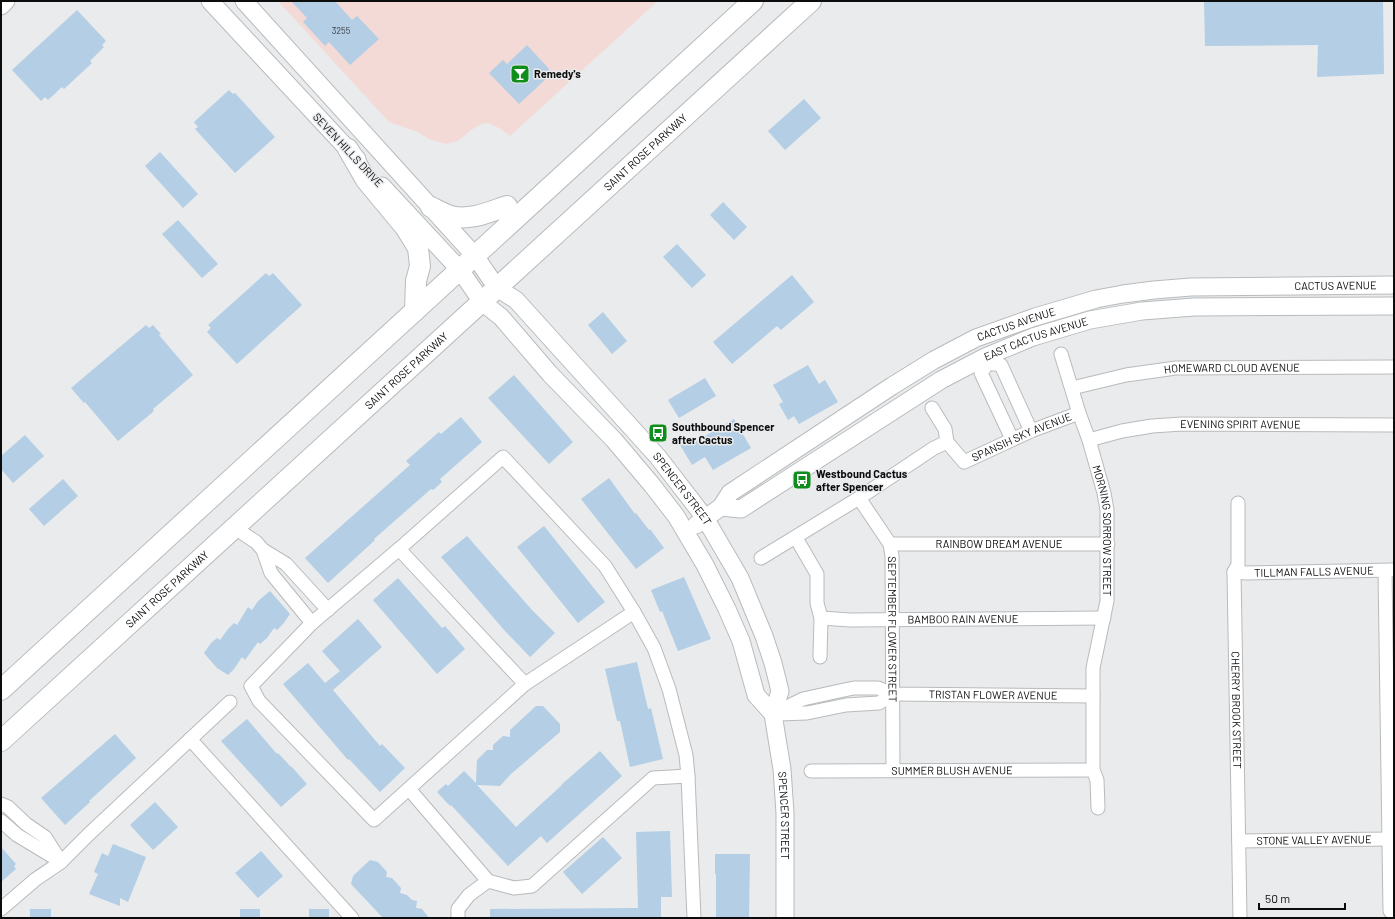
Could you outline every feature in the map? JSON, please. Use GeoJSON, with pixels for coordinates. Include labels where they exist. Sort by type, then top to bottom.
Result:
{"type":"FeatureCollection","features":[{"type":"Feature","properties":{"kind":"highway"},"geometry":{"type":"LineString","coordinates":[[1,690],[753,1]]}},
{"type":"Feature","properties":{"kind":"highway","name":"SAINT ROSE PARKWAY"},"geometry":{"type":"LineString","coordinates":[[1,741],[811,1]]}},
{"type":"Feature","properties":{"kind":"highway"},"geometry":{"type":"LineString","coordinates":[[348,149],[366,180],[405,227],[418,248],[420,266],[416,281],[415,311]]}},
{"type":"Feature","properties":{"kind":"highway"},"geometry":{"type":"LineString","coordinates":[[431,207],[450,216],[467,218],[485,214],[507,206],[510,223]]}},
{"type":"Feature","properties":{"kind":"main road"},"geometry":{"type":"LineString","coordinates":[[1,6],[6,1]]}},
{"type":"Feature","properties":{"kind":"main road","name":"SEVEN HILLS DRIVE"},"geometry":{"type":"LineString","coordinates":[[210,1],[460,270],[482,302]]}},
{"type":"Feature","properties":{"kind":"main road","name":"SEVEN HILLS DRIVE"},"geometry":{"type":"LineString","coordinates":[[244,1],[475,256],[497,288]]}},
{"type":"Feature","properties":{"kind":"main road","name":"CACTUS AVENUE"},"geometry":{"type":"LineString","coordinates":[[696,525],[722,507],[730,493],[909,375],[976,338],[1005,327],[1096,299],[1154,290],[1191,287],[1394,285]]}},
{"type":"Feature","properties":{"kind":"main road","name":"SPENCER STREET"},"geometry":{"type":"LineString","coordinates":[[497,288],[516,300],[658,457],[696,525],[705,565],[741,642],[756,695],[773,714]]}},
{"type":"Feature","properties":{"kind":"main road"},"geometry":{"type":"LineString","coordinates":[[1090,320],[1100,310],[1144,301],[1151,296],[1154,290]]}},
{"type":"Feature","properties":{"kind":"main road","name":"SPENCER STREET"},"geometry":{"type":"LineString","coordinates":[[482,302],[501,317],[550,374],[614,440],[652,485],[696,525],[740,578],[764,636],[780,691],[773,714],[782,769],[785,813],[785,918]]}},
{"type":"Feature","properties":{"kind":"main road","name":"EAST CACTUS AVENUE"},"geometry":{"type":"LineString","coordinates":[[722,507],[741,509],[941,380],[1033,337],[1090,320],[1142,311],[1194,307],[1394,306]]}},
{"type":"Feature","properties":{"kind":"main road"},"geometry":{"type":"LineString","coordinates":[[909,375],[916,376],[925,374],[967,355],[974,354],[986,360],[988,348],[992,344],[1033,326],[1042,320],[1046,314]]}},
{"type":"Feature","properties":{"kind":"main road"},"geometry":{"type":"LineString","coordinates":[[812,463],[817,453],[856,422],[857,417],[855,410]]}},
{"type":"Feature","properties":{"kind":"street","name":"MORNING SORROW STREET"},"geometry":{"type":"LineString","coordinates":[[1060,354],[1089,440],[1107,510],[1108,601],[1093,668],[1093,770],[1097,780],[1098,808]]}},
{"type":"Feature","properties":{"kind":"street"},"geometry":{"type":"LineString","coordinates":[[1012,439],[981,373],[986,360],[1001,365],[1031,431]]}},
{"type":"Feature","properties":{"kind":"street","name":"HOMEWARD CLOUD AVENUE"},"geometry":{"type":"LineString","coordinates":[[1072,388],[1126,375],[1176,368],[1394,367]]}},
{"type":"Feature","properties":{"kind":"street"},"geometry":{"type":"LineString","coordinates":[[762,558],[859,498],[934,448],[946,442],[945,429],[932,408]]}},
{"type":"Feature","properties":{"kind":"street","name":"SPANSIH SKY AVENUE"},"geometry":{"type":"LineString","coordinates":[[946,442],[964,462],[1012,439],[1079,413]]}},
{"type":"Feature","properties":{"kind":"street","name":"EVENING SPIRIT AVENUE"},"geometry":{"type":"LineString","coordinates":[[1089,440],[1122,431],[1152,426],[1182,424],[1394,425]]}},
{"type":"Feature","properties":{"kind":"street"},"geometry":{"type":"LineString","coordinates":[[634,612],[526,684],[374,820],[259,701],[251,686],[312,624],[503,457],[605,566],[634,612],[654,648],[669,690],[686,755],[694,918]]}},
{"type":"Feature","properties":{"kind":"street","name":"SEPTEMBER FLOWER STREET"},"geometry":{"type":"LineString","coordinates":[[859,498],[890,544],[892,556],[893,770]]}},
{"type":"Feature","properties":{"kind":"street","name":"CHERRY BROOK STREET"},"geometry":{"type":"LineString","coordinates":[[1238,503],[1238,565],[1234,572],[1240,918]]}},
{"type":"Feature","properties":{"kind":"street"},"geometry":{"type":"LineString","coordinates":[[235,528],[256,542],[263,550],[286,564],[328,610]]}},
{"type":"Feature","properties":{"kind":"street"},"geometry":{"type":"LineString","coordinates":[[796,538],[817,574],[817,604],[821,618],[820,657]]}},
{"type":"Feature","properties":{"kind":"street","name":"RAINBOW DREAM AVENUE"},"geometry":{"type":"LineString","coordinates":[[890,544],[1108,544]]}},
{"type":"Feature","properties":{"kind":"street"},"geometry":{"type":"LineString","coordinates":[[399,549],[526,684]]}},
{"type":"Feature","properties":{"kind":"street"},"geometry":{"type":"LineString","coordinates":[[263,550],[271,573],[312,624]]}},
{"type":"Feature","properties":{"kind":"street"},"geometry":{"type":"LineString","coordinates":[[1390,570],[1390,910]]}},
{"type":"Feature","properties":{"kind":"street","name":"TILLMAN FALLS AVENUE"},"geometry":{"type":"LineString","coordinates":[[1234,572],[1390,570]]}},
{"type":"Feature","properties":{"kind":"street","name":"BAMBOO RAIN AVENUE"},"geometry":{"type":"LineString","coordinates":[[821,618],[850,620],[1104,618]]}},
{"type":"Feature","properties":{"kind":"street","name":"TRISTAN FLOWER AVENUE"},"geometry":{"type":"LineString","coordinates":[[773,714],[807,713],[846,705],[879,703],[892,694],[1093,696]]}},
{"type":"Feature","properties":{"kind":"street"},"geometry":{"type":"LineString","coordinates":[[1,909],[36,879],[61,862],[230,702]]}},
{"type":"Feature","properties":{"kind":"street"},"geometry":{"type":"LineString","coordinates":[[190,740],[352,918]]}},
{"type":"Feature","properties":{"kind":"street","name":"SUMMER BLUSH AVENUE"},"geometry":{"type":"LineString","coordinates":[[811,771],[1093,770]]}},
{"type":"Feature","properties":{"kind":"street"},"geometry":{"type":"LineString","coordinates":[[409,789],[488,881],[514,888],[532,886],[653,778],[688,776]]}},
{"type":"Feature","properties":{"kind":"street"},"geometry":{"type":"LineString","coordinates":[[1,804],[45,837],[61,862]]}},
{"type":"Feature","properties":{"kind":"street"},"geometry":{"type":"LineString","coordinates":[[1,821],[17,835],[61,862]]}},
{"type":"Feature","properties":{"kind":"street","name":"STONE VALLEY AVENUE"},"geometry":{"type":"LineString","coordinates":[[1239,841],[1389,839]]}},
{"type":"Feature","properties":{"kind":"street"},"geometry":{"type":"LineString","coordinates":[[458,918],[458,909],[469,895],[488,881]]}},
{"type":"Feature","properties":{"kind":"shaded area"},"geometry":{"type":"Polygon","coordinates":[[[278,1],[658,1],[510,136],[489,123],[481,124],[458,141],[446,144],[429,139],[418,132],[389,122],[278,1]]]}},
{"type":"Feature","properties":{"kind":"building"},"geometry":{"type":"Polygon","coordinates":[[[291,1],[335,1],[352,20],[357,16],[379,39],[350,65],[329,42],[325,46],[303,22],[307,18],[291,1]]]}},
{"type":"Feature","properties":{"kind":"building"},"geometry":{"type":"Polygon","coordinates":[[[1204,1],[1383,1],[1384,74],[1317,77],[1318,45],[1205,46],[1204,1]]]}},
{"type":"Feature","properties":{"kind":"building"},"geometry":{"type":"Polygon","coordinates":[[[77,10],[106,41],[102,45],[104,47],[90,61],[92,63],[64,89],[62,87],[48,100],[45,97],[41,101],[12,70],[77,10]]]}},
{"type":"Feature","properties":{"kind":"building","name":"Remedy's"},"geometry":{"type":"Polygon","coordinates":[[[527,45],[549,69],[549,76],[519,104],[489,73],[503,60],[507,64],[527,45]]]}},
{"type":"Feature","properties":{"kind":"building"},"geometry":{"type":"Polygon","coordinates":[[[229,90],[233,94],[235,93],[275,137],[235,173],[195,129],[198,127],[194,122],[229,90]]]}},
{"type":"Feature","properties":{"kind":"building"},"geometry":{"type":"Polygon","coordinates":[[[804,99],[821,118],[785,150],[768,131],[804,99]]]}},
{"type":"Feature","properties":{"kind":"building"},"geometry":{"type":"Polygon","coordinates":[[[160,152],[198,194],[183,208],[145,166],[160,152]]]}},
{"type":"Feature","properties":{"kind":"building"},"geometry":{"type":"Polygon","coordinates":[[[723,202],[747,227],[734,240],[710,215],[723,202]]]}},
{"type":"Feature","properties":{"kind":"building"},"geometry":{"type":"Polygon","coordinates":[[[178,220],[218,264],[202,278],[162,234],[178,220]]]}},
{"type":"Feature","properties":{"kind":"building"},"geometry":{"type":"Polygon","coordinates":[[[677,244],[706,275],[692,288],[663,257],[677,244]]]}},
{"type":"Feature","properties":{"kind":"building"},"geometry":{"type":"Polygon","coordinates":[[[266,273],[269,276],[273,273],[302,305],[237,364],[207,332],[211,328],[208,325],[266,273]]]}},
{"type":"Feature","properties":{"kind":"building"},"geometry":{"type":"Polygon","coordinates":[[[792,275],[814,302],[781,330],[777,326],[732,364],[713,342],[792,275]]]}},
{"type":"Feature","properties":{"kind":"building"},"geometry":{"type":"Polygon","coordinates":[[[603,312],[627,341],[612,354],[588,325],[603,312]]]}},
{"type":"Feature","properties":{"kind":"building"},"geometry":{"type":"Polygon","coordinates":[[[146,325],[149,328],[153,325],[161,334],[159,335],[193,375],[153,409],[154,411],[118,441],[71,388],[146,325]]]}},
{"type":"Feature","properties":{"kind":"building"},"geometry":{"type":"Polygon","coordinates":[[[808,365],[819,384],[825,380],[838,402],[799,424],[794,416],[788,420],[779,404],[783,402],[773,385],[808,365]]]}},
{"type":"Feature","properties":{"kind":"building"},"geometry":{"type":"Polygon","coordinates":[[[514,375],[573,442],[549,464],[488,398],[514,375]]]}},
{"type":"Feature","properties":{"kind":"building"},"geometry":{"type":"Polygon","coordinates":[[[705,378],[716,396],[679,418],[668,400],[705,378]]]}},
{"type":"Feature","properties":{"kind":"building"},"geometry":{"type":"Polygon","coordinates":[[[461,417],[482,442],[440,479],[442,482],[433,490],[431,489],[374,539],[375,540],[328,583],[305,558],[410,465],[406,461],[439,432],[441,434],[461,417]]]}},
{"type":"Feature","properties":{"kind":"building"},"geometry":{"type":"Polygon","coordinates":[[[734,419],[751,448],[713,470],[705,457],[692,465],[680,445],[693,437],[695,442],[734,419]]]}},
{"type":"Feature","properties":{"kind":"building"},"geometry":{"type":"Polygon","coordinates":[[[25,435],[44,456],[13,483],[1,469],[1,456],[25,435]]]}},
{"type":"Feature","properties":{"kind":"building"},"geometry":{"type":"Polygon","coordinates":[[[609,478],[635,514],[636,513],[649,530],[650,529],[664,548],[636,569],[581,499],[609,478]]]}},
{"type":"Feature","properties":{"kind":"building"},"geometry":{"type":"Polygon","coordinates":[[[63,479],[78,496],[44,526],[29,509],[63,479]]]}},
{"type":"Feature","properties":{"kind":"building"},"geometry":{"type":"Polygon","coordinates":[[[544,526],[605,602],[578,623],[517,547],[544,526]]]}},
{"type":"Feature","properties":{"kind":"building"},"geometry":{"type":"Polygon","coordinates":[[[467,536],[532,610],[555,633],[530,657],[505,631],[441,557],[467,536]]]}},
{"type":"Feature","properties":{"kind":"building"},"geometry":{"type":"Polygon","coordinates":[[[684,577],[711,639],[678,651],[662,611],[660,612],[651,590],[684,577]]]}},
{"type":"Feature","properties":{"kind":"building"},"geometry":{"type":"Polygon","coordinates":[[[398,578],[442,628],[445,626],[465,649],[437,674],[373,600],[398,578]]]}},
{"type":"Feature","properties":{"kind":"building"},"geometry":{"type":"Polygon","coordinates":[[[270,591],[290,614],[277,630],[274,628],[267,638],[260,644],[258,642],[245,660],[242,657],[228,675],[217,668],[204,653],[211,643],[217,638],[220,640],[234,623],[237,625],[248,607],[252,610],[258,601],[270,591]]]}},
{"type":"Feature","properties":{"kind":"building"},"geometry":{"type":"Polygon","coordinates":[[[358,619],[382,647],[333,690],[380,746],[382,744],[405,768],[380,792],[349,759],[348,760],[283,684],[308,663],[325,683],[340,671],[322,651],[358,619]]]}},
{"type":"Feature","properties":{"kind":"building"},"geometry":{"type":"Polygon","coordinates":[[[637,662],[648,709],[651,708],[663,759],[630,767],[620,721],[617,721],[605,669],[637,662]]]}},
{"type":"Feature","properties":{"kind":"building"},"geometry":{"type":"Polygon","coordinates":[[[536,706],[543,706],[560,724],[560,732],[511,774],[500,786],[477,785],[516,827],[600,751],[622,776],[547,843],[541,836],[508,866],[437,792],[446,784],[448,786],[464,771],[476,783],[477,760],[487,750],[493,750],[493,745],[503,736],[510,737],[510,730],[536,706]]]}},
{"type":"Feature","properties":{"kind":"building"},"geometry":{"type":"Polygon","coordinates":[[[247,719],[277,754],[278,753],[291,766],[307,784],[281,807],[221,741],[247,719]]]}},
{"type":"Feature","properties":{"kind":"building"},"geometry":{"type":"Polygon","coordinates":[[[115,734],[136,758],[65,825],[41,798],[115,734]]]}},
{"type":"Feature","properties":{"kind":"building"},"geometry":{"type":"Polygon","coordinates":[[[155,802],[178,827],[153,850],[130,825],[155,802]]]}},
{"type":"Feature","properties":{"kind":"building"},"geometry":{"type":"Polygon","coordinates":[[[670,831],[672,897],[661,897],[661,918],[490,918],[490,909],[638,908],[636,832],[670,831]]]}},
{"type":"Feature","properties":{"kind":"building"},"geometry":{"type":"Polygon","coordinates":[[[603,837],[622,858],[582,894],[563,872],[603,837]]]}},
{"type":"Feature","properties":{"kind":"building"},"geometry":{"type":"Polygon","coordinates":[[[113,844],[146,857],[128,902],[120,898],[120,906],[89,894],[98,874],[94,872],[102,853],[108,856],[113,844]]]}},
{"type":"Feature","properties":{"kind":"building"},"geometry":{"type":"Polygon","coordinates":[[[1,847],[16,864],[14,866],[16,869],[1,882],[1,847]]]}},
{"type":"Feature","properties":{"kind":"building"},"geometry":{"type":"Polygon","coordinates":[[[261,851],[283,876],[258,898],[235,873],[261,851]]]}},
{"type":"Feature","properties":{"kind":"building"},"geometry":{"type":"Polygon","coordinates":[[[715,854],[750,854],[749,918],[716,918],[715,854]]]}},
{"type":"Feature","properties":{"kind":"building"},"geometry":{"type":"Polygon","coordinates":[[[370,860],[378,862],[387,872],[386,877],[392,878],[401,888],[400,893],[407,895],[412,900],[417,901],[416,908],[422,909],[429,918],[383,918],[351,884],[353,876],[370,860]]]}},
{"type":"Feature","properties":{"kind":"building"},"geometry":{"type":"Polygon","coordinates":[[[30,909],[51,909],[51,918],[30,918],[30,909]]]}},
{"type":"Feature","properties":{"kind":"building"},"geometry":{"type":"Polygon","coordinates":[[[240,909],[260,909],[260,918],[240,918],[240,909]]]}},
{"type":"Feature","properties":{"kind":"building"},"geometry":{"type":"Polygon","coordinates":[[[309,909],[329,909],[329,918],[309,918],[309,909]]]}},
{"type":"Feature","properties":{"kind":"place","name":"Remedy's"},"geometry":{"type":"Point","coordinates":[520,74]}},
{"type":"Feature","properties":{"kind":"place","name":"Southbound Spencer after Cactus"},"geometry":{"type":"Point","coordinates":[658,433]}},
{"type":"Feature","properties":{"kind":"place","name":"Westbound Cactus after Spencer"},"geometry":{"type":"Point","coordinates":[802,480]}}]}
